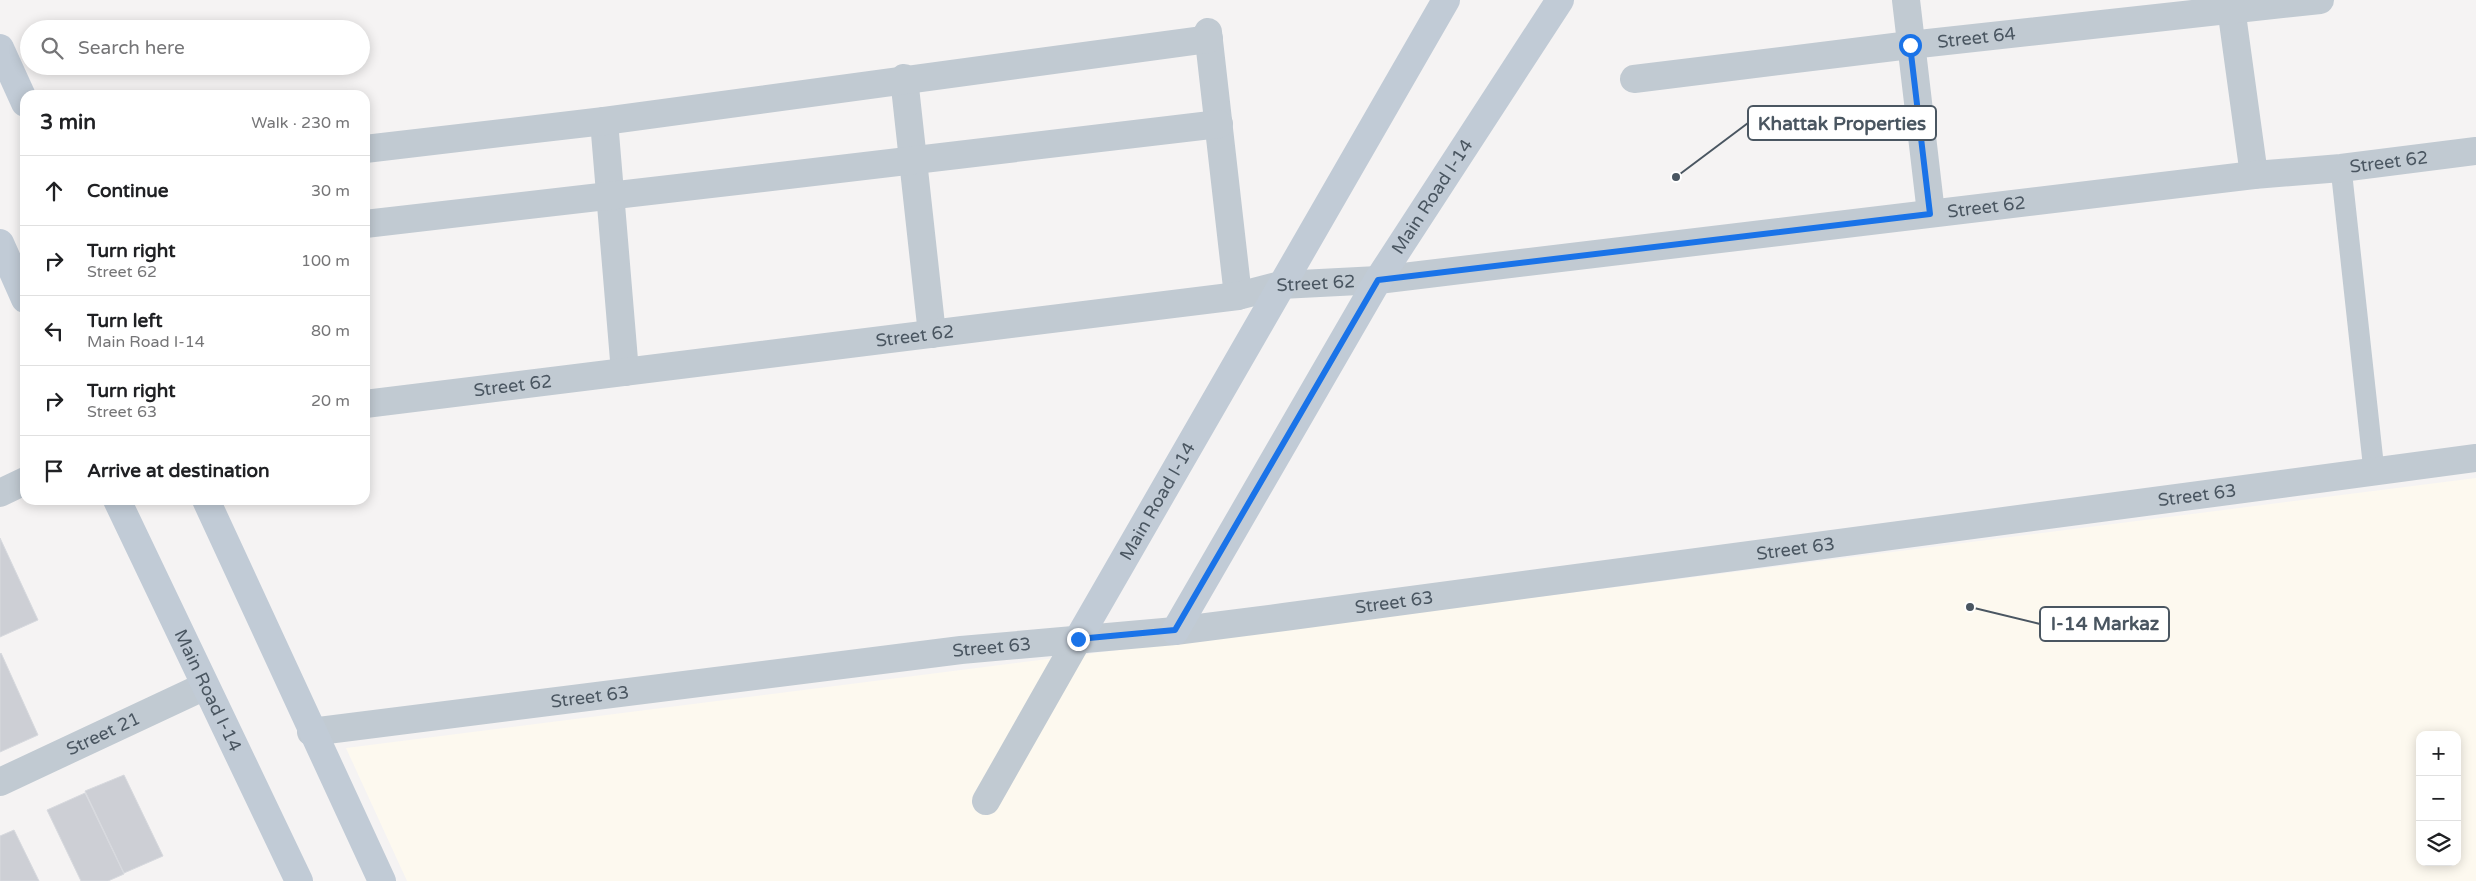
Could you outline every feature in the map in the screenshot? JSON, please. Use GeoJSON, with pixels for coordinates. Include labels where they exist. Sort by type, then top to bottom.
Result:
{"type":"FeatureCollection","features":[{"type":"Feature","properties":{"kind":"main road","name":"Main Road I-14"},"geometry":{"type":"LineString","coordinates":[[1078,639],[1446,0]]}},
{"type":"Feature","properties":{"kind":"main road","name":"Main Road I-14"},"geometry":{"type":"LineString","coordinates":[[1175,630],[1378,280],[1560,0]]}},
{"type":"Feature","properties":{"kind":"main road"},"geometry":{"type":"LineString","coordinates":[[0,48],[20,91]]}},
{"type":"Feature","properties":{"kind":"main road"},"geometry":{"type":"LineString","coordinates":[[0,243],[20,288]]}},
{"type":"Feature","properties":{"kind":"main road","name":"Main Road I-14"},"geometry":{"type":"LineString","coordinates":[[122,505],[205,686],[299,881]]}},
{"type":"Feature","properties":{"kind":"main road"},"geometry":{"type":"LineString","coordinates":[[208,505],[311,732],[382,881]]}},
{"type":"Feature","properties":{"kind":"street"},"geometry":{"type":"LineString","coordinates":[[1906,0],[1930,214]]}},
{"type":"Feature","properties":{"kind":"street","name":"Street 64"},"geometry":{"type":"LineString","coordinates":[[1634,79],[2231,5],[2320,0]]}},
{"type":"Feature","properties":{"kind":"street"},"geometry":{"type":"LineString","coordinates":[[2231,5],[2254,175]]}},
{"type":"Feature","properties":{"kind":"street"},"geometry":{"type":"LineString","coordinates":[[370,148],[604,121],[1208,35],[1238,296]]}},
{"type":"Feature","properties":{"kind":"street"},"geometry":{"type":"LineString","coordinates":[[904,78],[932,334]]}},
{"type":"Feature","properties":{"kind":"street"},"geometry":{"type":"LineString","coordinates":[[604,121],[626,372]]}},
{"type":"Feature","properties":{"kind":"street"},"geometry":{"type":"LineString","coordinates":[[370,223],[610,197],[913,159],[1219,124]]}},
{"type":"Feature","properties":{"kind":"street","name":"Street 62"},"geometry":{"type":"LineString","coordinates":[[370,403],[1238,296],[1281,285],[1378,280],[2254,175],[2341,168],[2476,151]]}},
{"type":"Feature","properties":{"kind":"street","name":"Street 63"},"geometry":{"type":"LineString","coordinates":[[311,732],[961,650],[1175,630],[2476,458]]}},
{"type":"Feature","properties":{"kind":"street"},"geometry":{"type":"LineString","coordinates":[[0,493],[20,483]]}},
{"type":"Feature","properties":{"kind":"street"},"geometry":{"type":"LineString","coordinates":[[986,801],[1078,639]]}},
{"type":"Feature","properties":{"kind":"street","name":"Street 21"},"geometry":{"type":"LineString","coordinates":[[0,782],[205,686]]}},
{"type":"Feature","properties":{"kind":"lane"},"geometry":{"type":"LineString","coordinates":[[2341,168],[2374,471]]}},
{"type":"Feature","properties":{"kind":"shaded area"},"geometry":{"type":"Polygon","coordinates":[[[2476,478],[2476,881],[407,881],[346,748],[2476,478]]]}},
{"type":"Feature","properties":{"kind":"building"},"geometry":{"type":"Polygon","coordinates":[[[0,538],[38,620],[0,637],[0,538]]]}},
{"type":"Feature","properties":{"kind":"building"},"geometry":{"type":"Polygon","coordinates":[[[0,654],[38,735],[0,752],[0,654]]]}},
{"type":"Feature","properties":{"kind":"building"},"geometry":{"type":"Polygon","coordinates":[[[124,775],[163,856],[124,873],[85,791],[124,775]]]}},
{"type":"Feature","properties":{"kind":"building"},"geometry":{"type":"Polygon","coordinates":[[[85,793],[124,874],[108,881],[81,881],[47,810],[85,793]]]}},
{"type":"Feature","properties":{"kind":"building"},"geometry":{"type":"Polygon","coordinates":[[[14,830],[39,881],[0,881],[0,836],[14,830]]]}},
{"type":"Feature","properties":{"kind":"place","name":"Khattak Properties"},"geometry":{"type":"Point","coordinates":[1676,177]}},
{"type":"Feature","properties":{"kind":"place","name":"I-14 Markaz"},"geometry":{"type":"Point","coordinates":[1970,607]}},
{"type":"Feature","properties":{"kind":"route"},"geometry":{"type":"LineString","coordinates":[[1078,639],[1175,630],[1378,280],[1930,214],[1910,45]]}}]}
